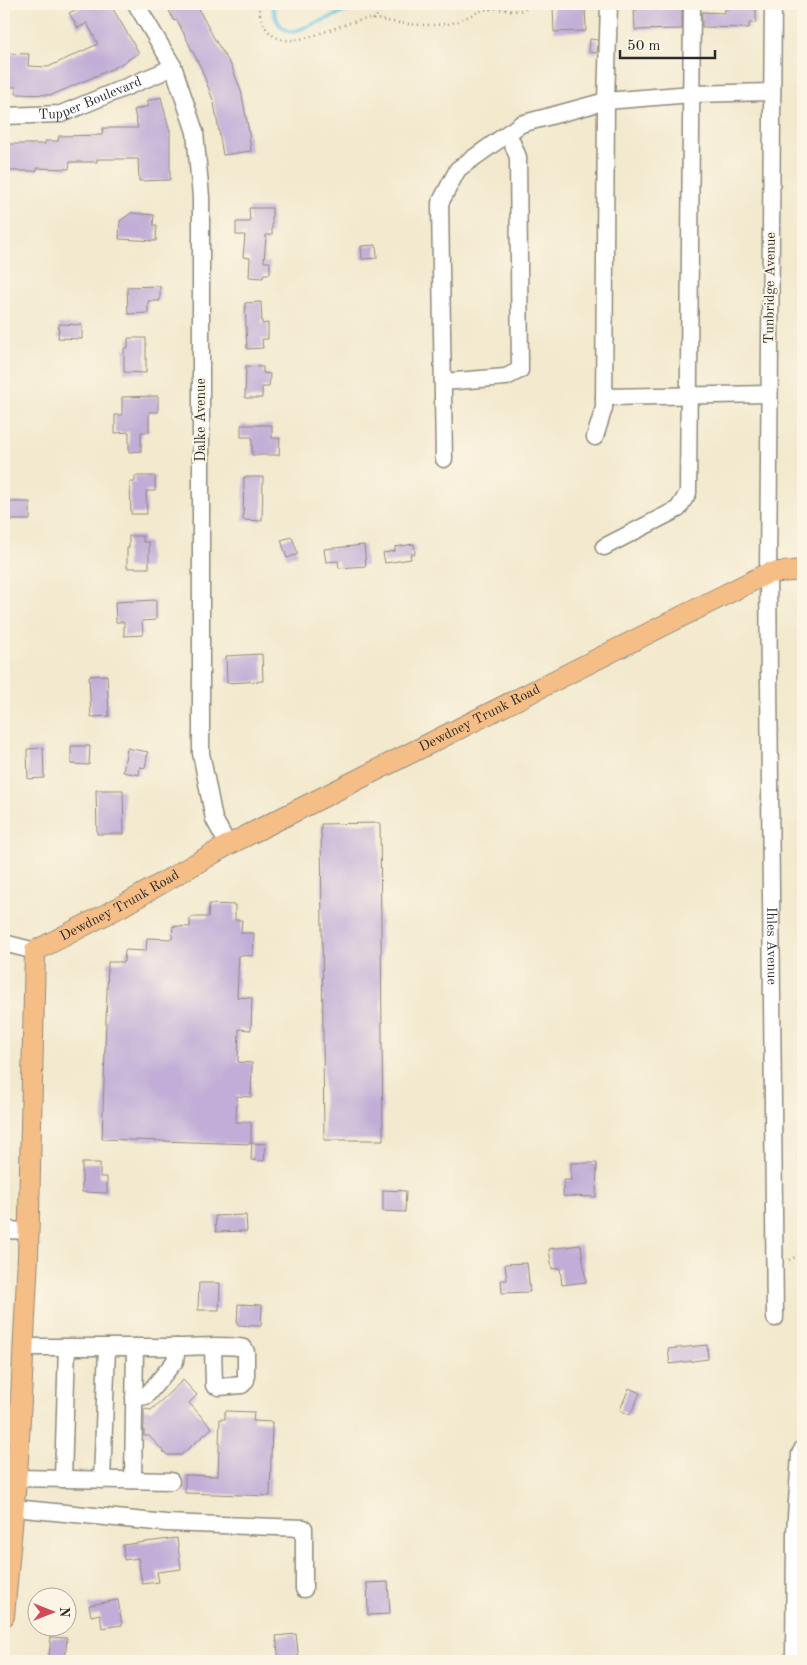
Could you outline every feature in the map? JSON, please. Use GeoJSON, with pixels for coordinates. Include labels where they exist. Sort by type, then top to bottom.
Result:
{"type":"FeatureCollection","features":[{"type":"Feature","properties":{"kind":"main road","name":"Dewdney Trunk Road"},"geometry":{"type":"LineString","coordinates":[[35,951],[122,906],[228,845],[768,573],[803,570]]}},
{"type":"Feature","properties":{"kind":"main road"},"geometry":{"type":"LineString","coordinates":[[4,1616],[17,1478],[24,1347],[29,1231],[35,951]]}},
{"type":"Feature","properties":{"kind":"street","name":"Dalke Avenue"},"geometry":{"type":"LineString","coordinates":[[136,4],[173,66],[195,132],[201,197],[202,753],[214,819],[228,845]]}},
{"type":"Feature","properties":{"kind":"street"},"geometry":{"type":"LineString","coordinates":[[595,437],[604,408],[606,101],[610,4]]}},
{"type":"Feature","properties":{"kind":"street"},"geometry":{"type":"LineString","coordinates":[[604,547],[678,510],[688,492],[692,4]]}},
{"type":"Feature","properties":{"kind":"street","name":"Tunbridge Avenue"},"geometry":{"type":"LineString","coordinates":[[768,573],[773,4]]}},
{"type":"Feature","properties":{"kind":"street","name":"Tupper Boulevard"},"geometry":{"type":"LineString","coordinates":[[4,116],[62,114],[173,66]]}},
{"type":"Feature","properties":{"kind":"street"},"geometry":{"type":"LineString","coordinates":[[444,459],[440,203],[458,169],[521,124],[606,101],[692,94],[772,92]]}},
{"type":"Feature","properties":{"kind":"street"},"geometry":{"type":"LineString","coordinates":[[443,382],[506,377],[520,370],[518,157],[508,133]]}},
{"type":"Feature","properties":{"kind":"street"},"geometry":{"type":"LineString","coordinates":[[604,398],[770,394]]}},
{"type":"Feature","properties":{"kind":"street","name":"Ihles Avenue"},"geometry":{"type":"LineString","coordinates":[[768,573],[775,1318]]}},
{"type":"Feature","properties":{"kind":"street"},"geometry":{"type":"LineString","coordinates":[[4,943],[35,951]]}},
{"type":"Feature","properties":{"kind":"street"},"geometry":{"type":"LineString","coordinates":[[4,1230],[29,1231]]}},
{"type":"Feature","properties":{"kind":"street"},"geometry":{"type":"LineString","coordinates":[[24,1347],[213,1347]]}},
{"type":"Feature","properties":{"kind":"street"},"geometry":{"type":"LineString","coordinates":[[63,1479],[67,1347]]}},
{"type":"Feature","properties":{"kind":"street"},"geometry":{"type":"LineString","coordinates":[[102,1480],[107,1347]]}},
{"type":"Feature","properties":{"kind":"street"},"geometry":{"type":"LineString","coordinates":[[133,1480],[135,1347]]}},
{"type":"Feature","properties":{"kind":"street"},"geometry":{"type":"LineString","coordinates":[[134,1398],[146,1396],[175,1361],[176,1347]]}},
{"type":"Feature","properties":{"kind":"street"},"geometry":{"type":"LineString","coordinates":[[794,1661],[795,1533],[800,1454],[803,1448]]}},
{"type":"Feature","properties":{"kind":"street"},"geometry":{"type":"LineString","coordinates":[[17,1478],[171,1481]]}},
{"type":"Feature","properties":{"kind":"street"},"geometry":{"type":"LineString","coordinates":[[14,1508],[166,1523],[304,1528],[304,1589]]}},
{"type":"Feature","properties":{"kind":"path"},"geometry":{"type":"LineString","coordinates":[[258,4],[259,14],[266,27],[274,36],[285,40],[295,40],[311,36],[348,23],[373,20],[402,24],[445,24],[459,22],[482,10],[491,8],[521,10],[529,7],[531,4]]}},
{"type":"Feature","properties":{"kind":"path"},"geometry":{"type":"LineString","coordinates":[[373,20],[387,4]]}},
{"type":"Feature","properties":{"kind":"building"},"geometry":{"type":"Polygon","coordinates":[[[76,4],[110,4],[139,53],[114,68],[52,95],[16,94],[16,87],[4,87],[4,53],[29,54],[28,66],[48,67],[98,44],[87,23],[78,28],[69,13],[79,8],[76,4]]]}},
{"type":"Feature","properties":{"kind":"building"},"geometry":{"type":"Polygon","coordinates":[[[166,4],[196,4],[232,67],[241,91],[251,151],[223,155],[214,103],[201,68],[177,20],[174,21],[166,4]]]}},
{"type":"Feature","properties":{"kind":"building"},"geometry":{"type":"Polygon","coordinates":[[[637,4],[682,4],[682,29],[635,30],[634,10],[637,10],[637,4]]]}},
{"type":"Feature","properties":{"kind":"building"},"geometry":{"type":"Polygon","coordinates":[[[728,4],[751,4],[751,9],[756,9],[756,23],[749,23],[749,28],[702,27],[702,12],[724,13],[725,9],[728,9],[728,4]]]}},
{"type":"Feature","properties":{"kind":"building"},"geometry":{"type":"Polygon","coordinates":[[[585,5],[586,31],[554,32],[553,6],[585,5]]]}},
{"type":"Feature","properties":{"kind":"building"},"geometry":{"type":"Polygon","coordinates":[[[590,39],[598,40],[597,53],[589,52],[590,39]]]}},
{"type":"Feature","properties":{"kind":"building"},"geometry":{"type":"Polygon","coordinates":[[[161,97],[170,129],[170,180],[139,181],[138,159],[97,159],[97,162],[70,162],[69,169],[37,168],[37,171],[4,171],[4,144],[45,144],[45,141],[58,141],[59,136],[102,135],[103,128],[138,128],[134,110],[149,106],[147,101],[161,97]]]}},
{"type":"Feature","properties":{"kind":"building"},"geometry":{"type":"Polygon","coordinates":[[[249,208],[272,208],[272,235],[266,235],[264,262],[270,262],[270,274],[264,274],[263,278],[249,277],[250,258],[243,257],[245,235],[236,235],[236,222],[250,222],[249,208]]]}},
{"type":"Feature","properties":{"kind":"building"},"geometry":{"type":"Polygon","coordinates":[[[131,213],[154,215],[153,225],[157,225],[156,241],[119,239],[120,221],[131,213]]]}},
{"type":"Feature","properties":{"kind":"building"},"geometry":{"type":"Polygon","coordinates":[[[376,245],[377,258],[362,259],[361,246],[376,245]]]}},
{"type":"Feature","properties":{"kind":"building"},"geometry":{"type":"Polygon","coordinates":[[[160,286],[160,301],[148,301],[148,313],[128,314],[127,287],[160,286]]]}},
{"type":"Feature","properties":{"kind":"building"},"geometry":{"type":"Polygon","coordinates":[[[261,302],[262,324],[268,323],[268,339],[262,339],[263,348],[247,349],[245,303],[261,302]]]}},
{"type":"Feature","properties":{"kind":"building"},"geometry":{"type":"Polygon","coordinates":[[[59,324],[82,325],[82,339],[58,338],[59,324]]]}},
{"type":"Feature","properties":{"kind":"building"},"geometry":{"type":"Polygon","coordinates":[[[128,338],[146,338],[146,373],[124,372],[124,348],[128,348],[128,338]]]}},
{"type":"Feature","properties":{"kind":"building"},"geometry":{"type":"Polygon","coordinates":[[[246,366],[263,367],[263,373],[270,374],[269,387],[262,387],[262,398],[245,398],[246,366]]]}},
{"type":"Feature","properties":{"kind":"building"},"geometry":{"type":"Polygon","coordinates":[[[158,396],[158,412],[149,412],[149,432],[141,432],[141,451],[129,452],[129,432],[115,433],[115,415],[122,415],[122,397],[158,396]]]}},
{"type":"Feature","properties":{"kind":"building"},"geometry":{"type":"Polygon","coordinates":[[[241,425],[272,425],[272,438],[280,438],[279,455],[252,455],[252,437],[241,437],[241,425]]]}},
{"type":"Feature","properties":{"kind":"building"},"geometry":{"type":"Polygon","coordinates":[[[135,476],[155,476],[155,491],[146,491],[147,514],[131,514],[130,482],[135,482],[135,476]]]}},
{"type":"Feature","properties":{"kind":"building"},"geometry":{"type":"Polygon","coordinates":[[[244,477],[263,477],[262,521],[243,520],[244,477]]]}},
{"type":"Feature","properties":{"kind":"building"},"geometry":{"type":"Polygon","coordinates":[[[5,502],[30,502],[30,520],[5,520],[5,502]]]}},
{"type":"Feature","properties":{"kind":"building"},"geometry":{"type":"Polygon","coordinates":[[[129,536],[143,536],[143,542],[149,542],[149,568],[127,568],[129,536]]]}},
{"type":"Feature","properties":{"kind":"building"},"geometry":{"type":"Polygon","coordinates":[[[292,537],[298,554],[287,558],[281,540],[292,537]]]}},
{"type":"Feature","properties":{"kind":"building"},"geometry":{"type":"Polygon","coordinates":[[[414,544],[415,554],[410,554],[411,559],[385,563],[383,553],[395,551],[395,547],[414,544]]]}},
{"type":"Feature","properties":{"kind":"building"},"geometry":{"type":"Polygon","coordinates":[[[364,545],[366,566],[339,568],[338,561],[326,562],[324,549],[364,545]]]}},
{"type":"Feature","properties":{"kind":"building"},"geometry":{"type":"Polygon","coordinates":[[[156,600],[156,620],[142,621],[143,635],[124,636],[124,622],[116,622],[115,602],[156,600]]]}},
{"type":"Feature","properties":{"kind":"building"},"geometry":{"type":"Polygon","coordinates":[[[262,654],[263,681],[227,683],[226,656],[262,654]]]}},
{"type":"Feature","properties":{"kind":"building"},"geometry":{"type":"Polygon","coordinates":[[[107,675],[109,716],[91,717],[89,676],[107,675]]]}},
{"type":"Feature","properties":{"kind":"building"},"geometry":{"type":"Polygon","coordinates":[[[71,746],[90,746],[89,765],[71,764],[71,746]]]}},
{"type":"Feature","properties":{"kind":"building"},"geometry":{"type":"Polygon","coordinates":[[[43,748],[44,778],[28,779],[27,749],[43,748]]]}},
{"type":"Feature","properties":{"kind":"building"},"geometry":{"type":"Polygon","coordinates":[[[127,748],[148,752],[145,768],[140,767],[139,775],[123,772],[127,748]]]}},
{"type":"Feature","properties":{"kind":"building"},"geometry":{"type":"Polygon","coordinates":[[[96,790],[123,790],[124,834],[97,834],[96,790]]]}},
{"type":"Feature","properties":{"kind":"building"},"geometry":{"type":"Polygon","coordinates":[[[380,823],[383,1140],[324,1140],[321,824],[380,823]]]}},
{"type":"Feature","properties":{"kind":"building"},"geometry":{"type":"Polygon","coordinates":[[[209,904],[235,905],[235,920],[242,920],[241,933],[254,933],[253,956],[239,955],[237,997],[252,998],[251,1030],[239,1029],[238,1062],[252,1063],[251,1097],[237,1096],[236,1122],[251,1122],[251,1144],[102,1139],[108,962],[124,962],[125,950],[146,951],[147,938],[172,939],[173,926],[190,927],[190,917],[208,917],[209,904]]]}},
{"type":"Feature","properties":{"kind":"building"},"geometry":{"type":"Polygon","coordinates":[[[252,1143],[266,1144],[264,1161],[251,1160],[252,1143]]]}},
{"type":"Feature","properties":{"kind":"building"},"geometry":{"type":"Polygon","coordinates":[[[82,1163],[100,1163],[100,1177],[107,1177],[107,1193],[82,1192],[82,1163]]]}},
{"type":"Feature","properties":{"kind":"building"},"geometry":{"type":"Polygon","coordinates":[[[571,1163],[597,1163],[596,1197],[563,1196],[564,1180],[571,1180],[571,1163]]]}},
{"type":"Feature","properties":{"kind":"building"},"geometry":{"type":"Polygon","coordinates":[[[383,1190],[406,1191],[405,1212],[383,1211],[383,1190]]]}},
{"type":"Feature","properties":{"kind":"building"},"geometry":{"type":"Polygon","coordinates":[[[246,1215],[247,1231],[216,1232],[215,1216],[246,1215]]]}},
{"type":"Feature","properties":{"kind":"building"},"geometry":{"type":"Polygon","coordinates":[[[581,1245],[586,1282],[562,1285],[560,1268],[552,1269],[549,1249],[581,1245]]]}},
{"type":"Feature","properties":{"kind":"building"},"geometry":{"type":"Polygon","coordinates":[[[527,1263],[530,1292],[502,1293],[501,1280],[507,1280],[505,1264],[527,1263]]]}},
{"type":"Feature","properties":{"kind":"building"},"geometry":{"type":"Polygon","coordinates":[[[199,1283],[220,1283],[219,1310],[198,1310],[199,1283]]]}},
{"type":"Feature","properties":{"kind":"building"},"geometry":{"type":"Polygon","coordinates":[[[238,1304],[262,1305],[261,1326],[237,1325],[238,1304]]]}},
{"type":"Feature","properties":{"kind":"building"},"geometry":{"type":"Polygon","coordinates":[[[707,1345],[708,1359],[670,1364],[668,1349],[707,1345]]]}},
{"type":"Feature","properties":{"kind":"building"},"geometry":{"type":"Polygon","coordinates":[[[183,1380],[197,1395],[189,1403],[212,1428],[181,1455],[167,1455],[149,1436],[144,1436],[144,1409],[151,1410],[183,1380]]]}},
{"type":"Feature","properties":{"kind":"building"},"geometry":{"type":"Polygon","coordinates":[[[629,1388],[640,1393],[630,1415],[620,1410],[629,1388]]]}},
{"type":"Feature","properties":{"kind":"building"},"geometry":{"type":"Polygon","coordinates":[[[225,1411],[254,1412],[253,1421],[272,1422],[270,1496],[185,1493],[185,1475],[218,1476],[220,1419],[225,1419],[225,1411]]]}},
{"type":"Feature","properties":{"kind":"building"},"geometry":{"type":"Polygon","coordinates":[[[177,1538],[181,1569],[157,1572],[159,1582],[142,1584],[138,1558],[124,1560],[123,1545],[177,1538]]]}},
{"type":"Feature","properties":{"kind":"building"},"geometry":{"type":"Polygon","coordinates":[[[388,1582],[390,1614],[368,1615],[367,1583],[388,1582]]]}},
{"type":"Feature","properties":{"kind":"building"},"geometry":{"type":"Polygon","coordinates":[[[118,1600],[122,1625],[102,1628],[100,1614],[91,1616],[89,1605],[118,1600]]]}},
{"type":"Feature","properties":{"kind":"building"},"geometry":{"type":"Polygon","coordinates":[[[296,1634],[299,1661],[279,1661],[276,1636],[296,1634]]]}},
{"type":"Feature","properties":{"kind":"building"},"geometry":{"type":"Polygon","coordinates":[[[51,1638],[67,1638],[65,1659],[49,1657],[51,1638]]]}},
{"type":"Feature","properties":{"kind":"waterway"},"geometry":{"type":"LineString","coordinates":[[272,4],[276,18],[281,26],[293,32],[344,12],[375,4]]}}]}
